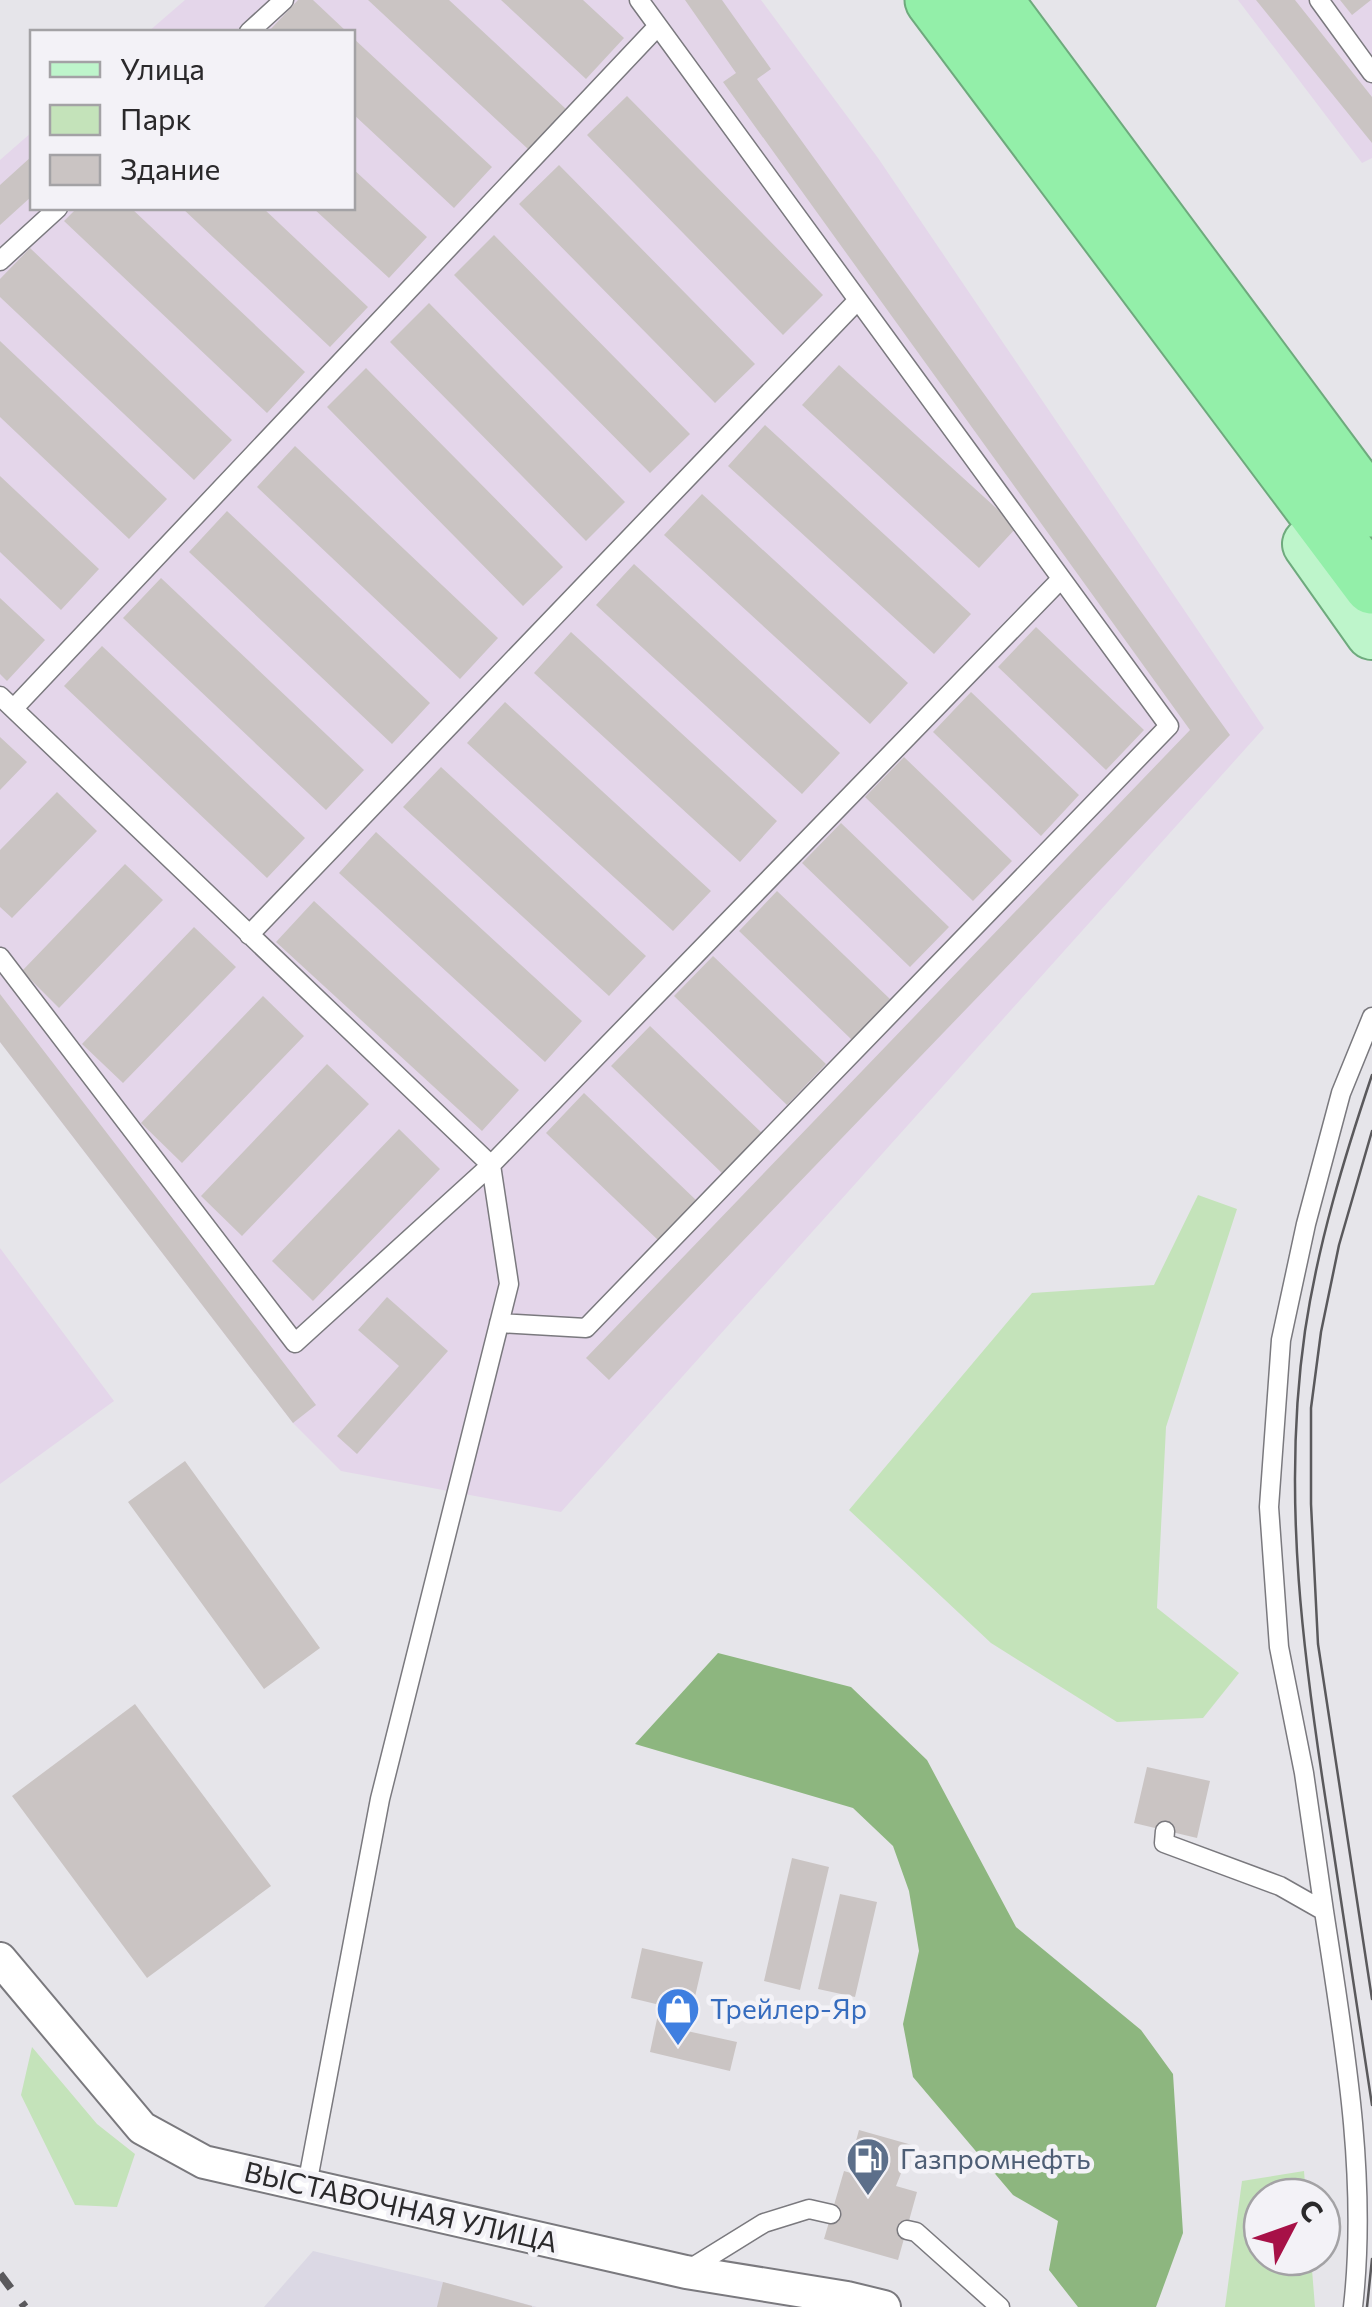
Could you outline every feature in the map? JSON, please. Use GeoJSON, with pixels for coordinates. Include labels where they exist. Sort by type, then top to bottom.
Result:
{"type":"FeatureCollection","features":[{"type":"Feature","properties":{"kind":"highway"},"geometry":{"type":"LineString","coordinates":[[933,0],[1372,586]]}},
{"type":"Feature","properties":{"kind":"highway"},"geometry":{"type":"LineString","coordinates":[[994,0],[1372,509]]}},
{"type":"Feature","properties":{"kind":"main road"},"geometry":{"type":"LineString","coordinates":[[916,0],[970,83],[1372,633]]}},
{"type":"Feature","properties":{"kind":"main road"},"geometry":{"type":"LineString","coordinates":[[1001,0],[1072,79],[1191,227],[1372,470]]}},
{"type":"Feature","properties":{"kind":"street","name":"ВЫСТАВОЧНАЯ УЛИЦА"},"geometry":{"type":"LineString","coordinates":[[6,1976],[142,2128],[204,2162],[686,2272],[884,2307]]}},
{"type":"Feature","properties":{"kind":"lane"},"geometry":{"type":"LineString","coordinates":[[251,30],[284,0]]}},
{"type":"Feature","properties":{"kind":"lane"},"geometry":{"type":"LineString","coordinates":[[499,1323],[586,1328],[1169,726],[639,0]]}},
{"type":"Feature","properties":{"kind":"lane"},"geometry":{"type":"LineString","coordinates":[[1319,0],[1372,73]]}},
{"type":"Feature","properties":{"kind":"lane"},"geometry":{"type":"LineString","coordinates":[[307,2185],[380,1799],[509,1284],[490,1165],[7,702],[658,26]]}},
{"type":"Feature","properties":{"kind":"lane"},"geometry":{"type":"LineString","coordinates":[[0,261],[56,210]]}},
{"type":"Feature","properties":{"kind":"lane"},"geometry":{"type":"LineString","coordinates":[[249,935],[858,300]]}},
{"type":"Feature","properties":{"kind":"lane"},"geometry":{"type":"LineString","coordinates":[[0,957],[295,1343],[490,1165],[1062,579]]}},
{"type":"Feature","properties":{"kind":"lane"},"geometry":{"type":"LineString","coordinates":[[1353,2307],[1358,2260],[1351,2112],[1304,1773],[1279,1647],[1269,1507],[1280,1340],[1341,1093],[1372,1017]]}},
{"type":"Feature","properties":{"kind":"lane"},"geometry":{"type":"LineString","coordinates":[[1166,1831],[1164,1843],[1280,1886],[1324,1912]]}},
{"type":"Feature","properties":{"kind":"lane"},"geometry":{"type":"LineString","coordinates":[[686,2272],[764,2223],[809,2209],[831,2214]]}},
{"type":"Feature","properties":{"kind":"lane"},"geometry":{"type":"LineString","coordinates":[[906,2230],[916,2232],[1000,2307]]}},
{"type":"Feature","properties":{"kind":"shaded area"},"geometry":{"type":"Polygon","coordinates":[[[185,0],[761,0],[878,158],[1264,728],[561,1512],[341,1471],[293,1423],[0,1042],[0,160],[30,134],[30,210],[355,210],[355,30],[150,30],[185,0]]]}},
{"type":"Feature","properties":{"kind":"shaded area"},"geometry":{"type":"Polygon","coordinates":[[[1238,0],[1372,0],[1372,158],[1362,163],[1238,0]]]}},
{"type":"Feature","properties":{"kind":"shaded area"},"geometry":{"type":"Polygon","coordinates":[[[0,1248],[114,1401],[0,1484],[0,1248]]]}},
{"type":"Feature","properties":{"kind":"shaded area"},"geometry":{"type":"Polygon","coordinates":[[[313,2251],[443,2282],[537,2307],[264,2307],[313,2251]]]}},
{"type":"Feature","properties":{"kind":"green space"},"geometry":{"type":"Polygon","coordinates":[[[1198,1195],[1237,1209],[1166,1427],[1157,1608],[1239,1673],[1203,1718],[1117,1722],[991,1643],[849,1510],[1032,1293],[1154,1285],[1198,1195]]]}},
{"type":"Feature","properties":{"kind":"green space"},"geometry":{"type":"Polygon","coordinates":[[[718,1653],[851,1687],[927,1760],[1016,1927],[1141,2030],[1173,2074],[1183,2233],[1156,2307],[1078,2307],[1049,2270],[1058,2221],[1013,2195],[913,2077],[903,2024],[919,1951],[909,1891],[893,1846],[853,1808],[635,1744],[718,1653]]]}},
{"type":"Feature","properties":{"kind":"green space"},"geometry":{"type":"Polygon","coordinates":[[[32,2047],[97,2124],[135,2154],[117,2207],[75,2205],[21,2095],[32,2047]]]}},
{"type":"Feature","properties":{"kind":"green space"},"geometry":{"type":"Polygon","coordinates":[[[1304,2171],[1304,2177],[1267,2177],[1304,2171]]]}},
{"type":"Feature","properties":{"kind":"green space"},"geometry":{"type":"Polygon","coordinates":[[[1242,2181],[1242,2277],[1313,2277],[1315,2307],[1225,2307],[1242,2181]]]}},
{"type":"Feature","properties":{"kind":"building"},"geometry":{"type":"Polygon","coordinates":[[[298,0],[313,0],[345,30],[270,30],[298,0]]]}},
{"type":"Feature","properties":{"kind":"building"},"geometry":{"type":"Polygon","coordinates":[[[368,0],[449,0],[566,109],[528,149],[368,0]]]}},
{"type":"Feature","properties":{"kind":"building"},"geometry":{"type":"Polygon","coordinates":[[[501,0],[583,0],[624,38],[586,79],[501,0]]]}},
{"type":"Feature","properties":{"kind":"building"},"geometry":{"type":"Polygon","coordinates":[[[685,0],[722,0],[771,69],[757,79],[1230,735],[609,1380],[586,1358],[1190,730],[723,82],[736,73],[685,0]]]}},
{"type":"Feature","properties":{"kind":"building"},"geometry":{"type":"Polygon","coordinates":[[[1256,0],[1295,0],[1372,97],[1372,143],[1256,0]]]}},
{"type":"Feature","properties":{"kind":"building"},"geometry":{"type":"Polygon","coordinates":[[[1340,0],[1371,0],[1352,15],[1340,0]]]}},
{"type":"Feature","properties":{"kind":"building"},"geometry":{"type":"Polygon","coordinates":[[[355,40],[492,167],[454,208],[355,116],[355,40]]]}},
{"type":"Feature","properties":{"kind":"building"},"geometry":{"type":"Polygon","coordinates":[[[627,96],[823,295],[783,335],[587,135],[627,96]]]}},
{"type":"Feature","properties":{"kind":"building"},"geometry":{"type":"Polygon","coordinates":[[[30,158],[30,198],[0,225],[0,185],[30,158]]]}},
{"type":"Feature","properties":{"kind":"building"},"geometry":{"type":"Polygon","coordinates":[[[559,165],[755,364],[715,403],[519,204],[559,165]]]}},
{"type":"Feature","properties":{"kind":"building"},"geometry":{"type":"Polygon","coordinates":[[[355,171],[427,237],[389,278],[315,210],[355,210],[355,171]]]}},
{"type":"Feature","properties":{"kind":"building"},"geometry":{"type":"Polygon","coordinates":[[[75,210],[133,210],[305,372],[267,413],[64,221],[75,210]]]}},
{"type":"Feature","properties":{"kind":"building"},"geometry":{"type":"Polygon","coordinates":[[[184,210],[265,210],[368,307],[330,347],[184,210]]]}},
{"type":"Feature","properties":{"kind":"building"},"geometry":{"type":"Polygon","coordinates":[[[494,235],[690,434],[650,473],[454,275],[494,235]]]}},
{"type":"Feature","properties":{"kind":"building"},"geometry":{"type":"Polygon","coordinates":[[[30,248],[232,440],[194,480],[0,297],[0,279],[30,248]]]}},
{"type":"Feature","properties":{"kind":"building"},"geometry":{"type":"Polygon","coordinates":[[[429,303],[625,502],[586,541],[390,342],[429,303]]]}},
{"type":"Feature","properties":{"kind":"building"},"geometry":{"type":"Polygon","coordinates":[[[0,341],[167,499],[129,539],[0,417],[0,341]]]}},
{"type":"Feature","properties":{"kind":"building"},"geometry":{"type":"Polygon","coordinates":[[[839,365],[1017,527],[979,568],[802,405],[839,365]]]}},
{"type":"Feature","properties":{"kind":"building"},"geometry":{"type":"Polygon","coordinates":[[[366,368],[563,567],[523,606],[327,407],[366,368]]]}},
{"type":"Feature","properties":{"kind":"building"},"geometry":{"type":"Polygon","coordinates":[[[765,425],[971,614],[934,654],[728,466],[765,425]]]}},
{"type":"Feature","properties":{"kind":"building"},"geometry":{"type":"Polygon","coordinates":[[[295,446],[498,638],[460,679],[257,487],[295,446]]]}},
{"type":"Feature","properties":{"kind":"building"},"geometry":{"type":"Polygon","coordinates":[[[0,476],[99,569],[61,610],[0,552],[0,476]]]}},
{"type":"Feature","properties":{"kind":"building"},"geometry":{"type":"Polygon","coordinates":[[[702,494],[908,683],[870,724],[664,535],[702,494]]]}},
{"type":"Feature","properties":{"kind":"building"},"geometry":{"type":"Polygon","coordinates":[[[227,511],[430,703],[392,744],[189,552],[227,511]]]}},
{"type":"Feature","properties":{"kind":"building"},"geometry":{"type":"Polygon","coordinates":[[[634,564],[840,753],[802,794],[596,605],[634,564]]]}},
{"type":"Feature","properties":{"kind":"building"},"geometry":{"type":"Polygon","coordinates":[[[161,578],[364,770],[326,810],[123,618],[161,578]]]}},
{"type":"Feature","properties":{"kind":"building"},"geometry":{"type":"Polygon","coordinates":[[[0,598],[45,640],[7,681],[0,674],[0,598]]]}},
{"type":"Feature","properties":{"kind":"building"},"geometry":{"type":"Polygon","coordinates":[[[1036,627],[1144,730],[1106,770],[998,667],[1036,627]]]}},
{"type":"Feature","properties":{"kind":"building"},"geometry":{"type":"Polygon","coordinates":[[[571,632],[777,821],[740,862],[534,673],[571,632]]]}},
{"type":"Feature","properties":{"kind":"building"},"geometry":{"type":"Polygon","coordinates":[[[102,646],[305,838],[267,878],[64,686],[102,646]]]}},
{"type":"Feature","properties":{"kind":"building"},"geometry":{"type":"Polygon","coordinates":[[[971,692],[1079,795],[1041,836],[933,732],[971,692]]]}},
{"type":"Feature","properties":{"kind":"building"},"geometry":{"type":"Polygon","coordinates":[[[505,702],[711,891],[673,931],[467,743],[505,702]]]}},
{"type":"Feature","properties":{"kind":"building"},"geometry":{"type":"Polygon","coordinates":[[[0,737],[27,762],[0,790],[0,737]]]}},
{"type":"Feature","properties":{"kind":"building"},"geometry":{"type":"Polygon","coordinates":[[[904,757],[1012,861],[973,901],[865,797],[904,757]]]}},
{"type":"Feature","properties":{"kind":"building"},"geometry":{"type":"Polygon","coordinates":[[[441,767],[646,956],[609,996],[403,807],[441,767]]]}},
{"type":"Feature","properties":{"kind":"building"},"geometry":{"type":"Polygon","coordinates":[[[57,792],[97,831],[12,918],[0,907],[0,850],[57,792]]]}},
{"type":"Feature","properties":{"kind":"building"},"geometry":{"type":"Polygon","coordinates":[[[841,823],[949,927],[910,967],[802,863],[841,823]]]}},
{"type":"Feature","properties":{"kind":"building"},"geometry":{"type":"Polygon","coordinates":[[[376,832],[582,1021],[545,1062],[339,873],[376,832]]]}},
{"type":"Feature","properties":{"kind":"building"},"geometry":{"type":"Polygon","coordinates":[[[125,864],[163,900],[59,1008],[22,971],[125,864]]]}},
{"type":"Feature","properties":{"kind":"building"},"geometry":{"type":"Polygon","coordinates":[[[777,891],[890,999],[852,1040],[739,931],[777,891]]]}},
{"type":"Feature","properties":{"kind":"building"},"geometry":{"type":"Polygon","coordinates":[[[314,901],[519,1090],[482,1131],[276,942],[314,901]]]}},
{"type":"Feature","properties":{"kind":"building"},"geometry":{"type":"Polygon","coordinates":[[[194,927],[236,967],[123,1083],[82,1044],[194,927]]]}},
{"type":"Feature","properties":{"kind":"building"},"geometry":{"type":"Polygon","coordinates":[[[713,956],[826,1064],[787,1105],[674,996],[713,956]]]}},
{"type":"Feature","properties":{"kind":"building"},"geometry":{"type":"Polygon","coordinates":[[[0,994],[316,1405],[293,1423],[0,1042],[0,994]]]}},
{"type":"Feature","properties":{"kind":"building"},"geometry":{"type":"Polygon","coordinates":[[[263,996],[304,1036],[182,1163],[141,1123],[263,996]]]}},
{"type":"Feature","properties":{"kind":"building"},"geometry":{"type":"Polygon","coordinates":[[[650,1026],[763,1134],[724,1175],[611,1066],[650,1026]]]}},
{"type":"Feature","properties":{"kind":"building"},"geometry":{"type":"Polygon","coordinates":[[[327,1064],[369,1104],[242,1236],[201,1196],[327,1064]]]}},
{"type":"Feature","properties":{"kind":"building"},"geometry":{"type":"Polygon","coordinates":[[[584,1093],[697,1201],[659,1241],[546,1133],[584,1093]]]}},
{"type":"Feature","properties":{"kind":"building"},"geometry":{"type":"Polygon","coordinates":[[[399,1129],[440,1169],[313,1301],[272,1261],[399,1129]]]}},
{"type":"Feature","properties":{"kind":"building"},"geometry":{"type":"Polygon","coordinates":[[[387,1297],[448,1351],[357,1454],[337,1436],[399,1366],[358,1330],[387,1297]]]}},
{"type":"Feature","properties":{"kind":"building"},"geometry":{"type":"Polygon","coordinates":[[[185,1461],[320,1648],[264,1689],[128,1502],[185,1461]]]}},
{"type":"Feature","properties":{"kind":"building"},"geometry":{"type":"Polygon","coordinates":[[[135,1704],[271,1886],[147,1978],[12,1796],[135,1704]]]}},
{"type":"Feature","properties":{"kind":"building"},"geometry":{"type":"Polygon","coordinates":[[[1147,1767],[1210,1781],[1197,1838],[1134,1823],[1147,1767]]]}},
{"type":"Feature","properties":{"kind":"building"},"geometry":{"type":"Polygon","coordinates":[[[792,1858],[829,1867],[800,1990],[764,1981],[792,1858]]]}},
{"type":"Feature","properties":{"kind":"building"},"geometry":{"type":"Polygon","coordinates":[[[840,1894],[877,1902],[855,1997],[818,1989],[840,1894]]]}},
{"type":"Feature","properties":{"kind":"building"},"geometry":{"type":"Polygon","coordinates":[[[642,1948],[703,1962],[687,2031],[737,2042],[730,2071],[650,2052],[660,2005],[631,1998],[642,1948]]]}},
{"type":"Feature","properties":{"kind":"building"},"geometry":{"type":"Polygon","coordinates":[[[859,2130],[912,2145],[896,2186],[917,2192],[898,2260],[824,2239],[844,2171],[861,2176],[867,2156],[853,2152],[859,2130]]]}},
{"type":"Feature","properties":{"kind":"building"},"geometry":{"type":"Polygon","coordinates":[[[443,2282],[532,2306],[532,2307],[437,2307],[443,2282]]]}},
{"type":"Feature","properties":{"kind":"tram line"},"geometry":{"type":"LineString","coordinates":[[1372,1075],[1317,1266],[1305,1331],[1295,1456],[1304,1642],[1372,2105]]}},
{"type":"Feature","properties":{"kind":"tram line"},"geometry":{"type":"LineString","coordinates":[[1372,1131],[1339,1245],[1321,1332],[1311,1408],[1318,1644],[1372,1999]]}},
{"type":"Feature","properties":{"kind":"tram line"},"geometry":{"type":"LineString","coordinates":[[1367,2307],[1372,2259]]}},
{"type":"Feature","properties":{"kind":"railway"},"geometry":{"type":"LineString","coordinates":[[0,2274],[25,2307]]}},
{"type":"Feature","properties":{"kind":"place","name":"Трейлер-Яр"},"geometry":{"type":"Point","coordinates":[678,2047]}},
{"type":"Feature","properties":{"kind":"place","name":"Газпромнефть"},"geometry":{"type":"Point","coordinates":[868,2197]}}]}
